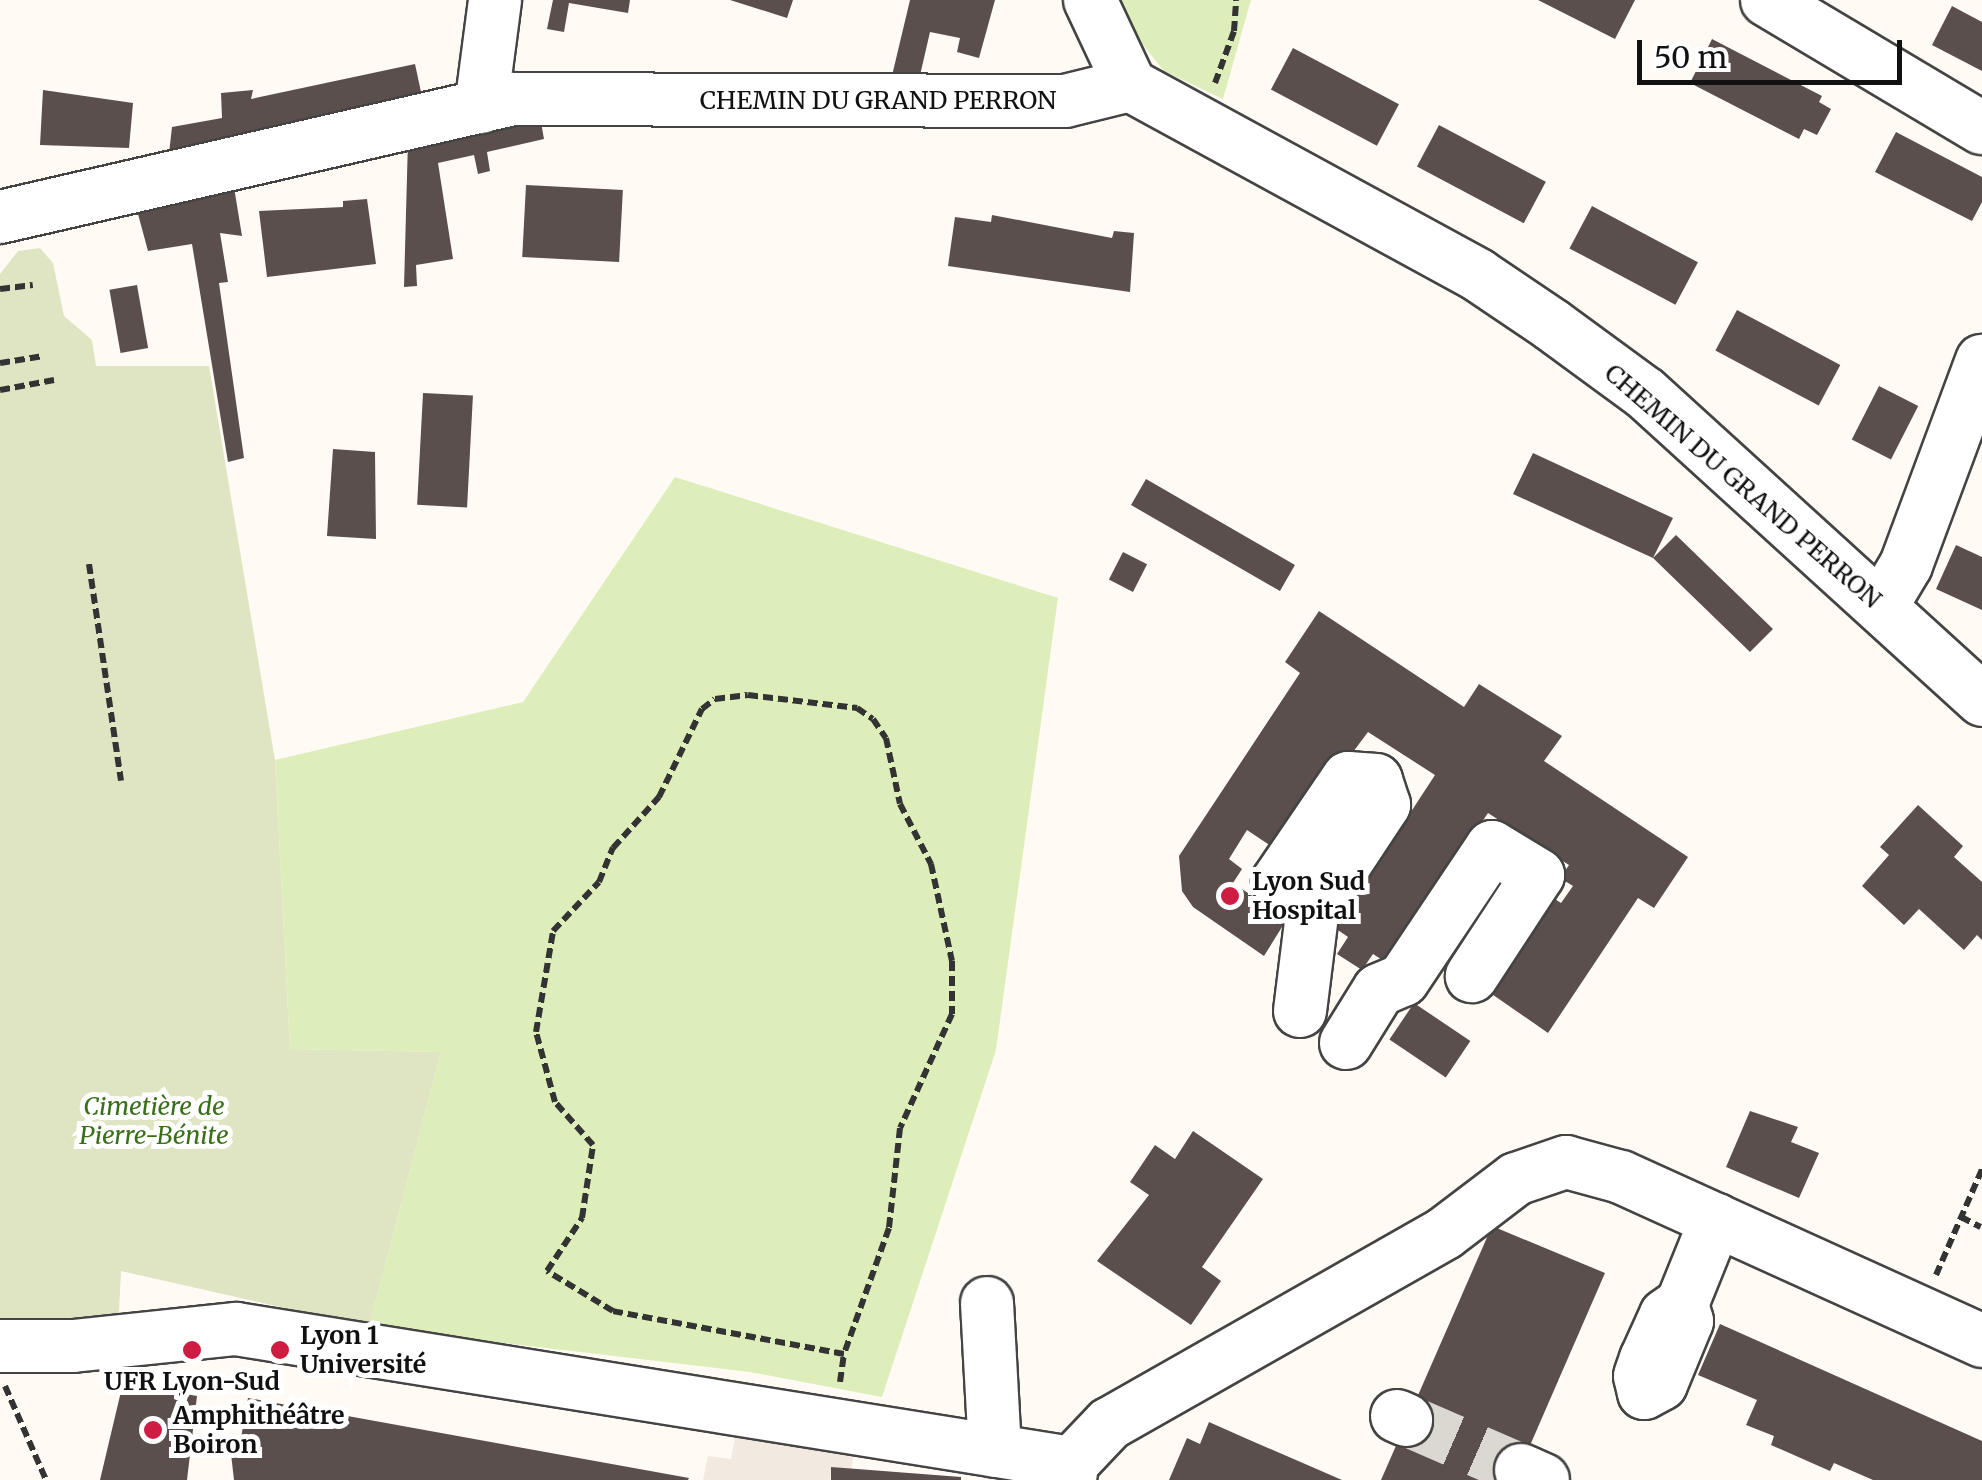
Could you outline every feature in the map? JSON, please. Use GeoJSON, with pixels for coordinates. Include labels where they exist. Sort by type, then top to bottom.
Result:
{"type":"FeatureCollection","features":[{"type":"Feature","properties":{"kind":"street"},"geometry":{"type":"LineString","coordinates":[[480,107],[495,0]]}},
{"type":"Feature","properties":{"kind":"street"},"geometry":{"type":"LineString","coordinates":[[1090,0],[1130,85]]}},
{"type":"Feature","properties":{"kind":"street"},"geometry":{"type":"LineString","coordinates":[[1767,0],[1982,128]]}},
{"type":"Feature","properties":{"kind":"street","name":"CHEMIN DU GRAND PERRON"},"geometry":{"type":"LineString","coordinates":[[0,216],[513,99],[1065,101],[1130,85],[1478,275],[1552,325],[1645,393],[1982,700]]}},
{"type":"Feature","properties":{"kind":"street"},"geometry":{"type":"LineString","coordinates":[[1882,607],[1906,565],[1982,361]]}},
{"type":"Feature","properties":{"kind":"street"},"geometry":{"type":"LineString","coordinates":[[1346,1043],[1379,990],[1403,980],[1492,847],[1538,875],[1472,976]]}},
{"type":"Feature","properties":{"kind":"street"},"geometry":{"type":"LineString","coordinates":[[1300,1011],[1312,914]]}},
{"type":"Feature","properties":{"kind":"street"},"geometry":{"type":"LineString","coordinates":[[0,1346],[73,1346],[236,1329],[995,1451],[1071,1472],[1108,1424],[1445,1233],[1516,1179],[1566,1162],[1621,1176],[1982,1341]]}},
{"type":"Feature","properties":{"kind":"street"},"geometry":{"type":"LineString","coordinates":[[1682,1304],[1716,1220]]}},
{"type":"Feature","properties":{"kind":"street"},"geometry":{"type":"LineString","coordinates":[[988,1303],[995,1451]]}},
{"type":"Feature","properties":{"kind":"path"},"geometry":{"type":"LineString","coordinates":[[1212,92],[1234,31],[1236,0]]}},
{"type":"Feature","properties":{"kind":"path"},"geometry":{"type":"LineString","coordinates":[[0,290],[32,285]]}},
{"type":"Feature","properties":{"kind":"path"},"geometry":{"type":"LineString","coordinates":[[0,364],[43,356]]}},
{"type":"Feature","properties":{"kind":"path"},"geometry":{"type":"LineString","coordinates":[[0,390],[54,380]]}},
{"type":"Feature","properties":{"kind":"path"},"geometry":{"type":"LineString","coordinates":[[88,564],[120,781]]}},
{"type":"Feature","properties":{"kind":"path"},"geometry":{"type":"LineString","coordinates":[[748,695],[856,708],[886,738],[896,794],[920,834],[939,895],[952,961],[952,1014],[900,1128],[889,1228],[844,1354],[614,1311],[546,1271],[582,1218],[593,1145],[555,1102],[535,1016],[554,932],[599,882],[613,848],[658,796],[688,726],[715,699],[748,695]]}},
{"type":"Feature","properties":{"kind":"path"},"geometry":{"type":"LineString","coordinates":[[1928,1292],[1982,1169]]}},
{"type":"Feature","properties":{"kind":"path"},"geometry":{"type":"LineString","coordinates":[[1961,1217],[1982,1227]]}},
{"type":"Feature","properties":{"kind":"path"},"geometry":{"type":"LineString","coordinates":[[14,1404],[46,1480]]}},
{"type":"Feature","properties":{"kind":"green space"},"geometry":{"type":"Polygon","coordinates":[[[1118,0],[1251,0],[1223,99],[1164,71],[1131,30],[1118,0]]]}},
{"type":"Feature","properties":{"kind":"green space","name":"Cimetière de Pierre-Bénite"},"geometry":{"type":"Polygon","coordinates":[[[40,248],[53,263],[64,316],[92,340],[96,366],[209,366],[275,760],[290,1049],[441,1052],[369,1327],[121,1271],[118,1332],[0,1334],[0,274],[18,251],[40,248]]]}},
{"type":"Feature","properties":{"kind":"green space"},"geometry":{"type":"Polygon","coordinates":[[[675,477],[1058,598],[996,1050],[882,1397],[750,1372],[369,1327],[441,1052],[290,1049],[275,760],[523,702],[675,477]]]}},
{"type":"Feature","properties":{"kind":"shaded area"},"geometry":{"type":"Polygon","coordinates":[[[736,1431],[854,1454],[851,1469],[832,1467],[830,1480],[703,1480],[708,1456],[731,1459],[736,1431]]]}},
{"type":"Feature","properties":{"kind":"building"},"geometry":{"type":"Polygon","coordinates":[[[553,0],[630,0],[628,13],[569,3],[564,32],[547,29],[553,0]]]}},
{"type":"Feature","properties":{"kind":"building"},"geometry":{"type":"Polygon","coordinates":[[[730,0],[793,0],[787,18],[730,0]]]}},
{"type":"Feature","properties":{"kind":"building"},"geometry":{"type":"Polygon","coordinates":[[[910,0],[995,0],[979,58],[957,52],[960,38],[930,32],[918,84],[890,84],[910,0]]]}},
{"type":"Feature","properties":{"kind":"building"},"geometry":{"type":"Polygon","coordinates":[[[1538,0],[1635,0],[1615,39],[1538,0]]]}},
{"type":"Feature","properties":{"kind":"building"},"geometry":{"type":"Polygon","coordinates":[[[1952,6],[1982,22],[1982,71],[1932,45],[1952,6]]]}},
{"type":"Feature","properties":{"kind":"building"},"geometry":{"type":"Polygon","coordinates":[[[1712,39],[1822,96],[1819,102],[1831,109],[1817,135],[1804,129],[1799,139],[1690,83],[1712,39]]]}},
{"type":"Feature","properties":{"kind":"building"},"geometry":{"type":"Polygon","coordinates":[[[1293,48],[1399,104],[1377,146],[1271,89],[1293,48]]]}},
{"type":"Feature","properties":{"kind":"building"},"geometry":{"type":"Polygon","coordinates":[[[415,64],[421,92],[434,90],[436,102],[168,162],[172,127],[222,118],[221,93],[253,90],[251,99],[415,64]]]}},
{"type":"Feature","properties":{"kind":"building"},"geometry":{"type":"Polygon","coordinates":[[[43,90],[133,103],[129,148],[40,145],[43,90]]]}},
{"type":"Feature","properties":{"kind":"building"},"geometry":{"type":"Polygon","coordinates":[[[539,111],[544,139],[487,152],[490,171],[478,174],[474,155],[438,163],[453,259],[416,265],[417,286],[404,287],[408,140],[539,111]]]}},
{"type":"Feature","properties":{"kind":"building"},"geometry":{"type":"Polygon","coordinates":[[[1439,125],[1546,182],[1524,223],[1417,166],[1439,125]]]}},
{"type":"Feature","properties":{"kind":"building"},"geometry":{"type":"Polygon","coordinates":[[[1896,132],[1982,177],[1982,202],[1972,221],[1875,172],[1896,132]]]}},
{"type":"Feature","properties":{"kind":"building"},"geometry":{"type":"Polygon","coordinates":[[[233,181],[242,236],[220,233],[228,282],[219,283],[244,458],[228,462],[192,244],[148,251],[135,203],[233,181]]]}},
{"type":"Feature","properties":{"kind":"building"},"geometry":{"type":"Polygon","coordinates":[[[526,185],[623,190],[619,262],[522,257],[526,185]]]}},
{"type":"Feature","properties":{"kind":"building"},"geometry":{"type":"Polygon","coordinates":[[[367,199],[376,264],[267,277],[259,211],[343,207],[343,201],[367,199]]]}},
{"type":"Feature","properties":{"kind":"building"},"geometry":{"type":"Polygon","coordinates":[[[1592,206],[1698,262],[1675,305],[1569,248],[1592,206]]]}},
{"type":"Feature","properties":{"kind":"building"},"geometry":{"type":"Polygon","coordinates":[[[992,215],[1112,238],[1114,231],[1134,233],[1130,292],[948,266],[955,217],[991,222],[992,215]]]}},
{"type":"Feature","properties":{"kind":"building"},"geometry":{"type":"Polygon","coordinates":[[[137,285],[148,348],[121,353],[109,290],[137,285]]]}},
{"type":"Feature","properties":{"kind":"building"},"geometry":{"type":"Polygon","coordinates":[[[1737,310],[1840,365],[1819,406],[1715,351],[1737,310]]]}},
{"type":"Feature","properties":{"kind":"building"},"geometry":{"type":"Polygon","coordinates":[[[1879,386],[1918,406],[1891,459],[1852,439],[1879,386]]]}},
{"type":"Feature","properties":{"kind":"building"},"geometry":{"type":"Polygon","coordinates":[[[423,393],[473,396],[467,507],[417,505],[423,393]]]}},
{"type":"Feature","properties":{"kind":"building"},"geometry":{"type":"Polygon","coordinates":[[[333,449],[375,452],[376,539],[327,536],[333,449]]]}},
{"type":"Feature","properties":{"kind":"building"},"geometry":{"type":"Polygon","coordinates":[[[1533,453],[1673,518],[1653,558],[1513,494],[1533,453]]]}},
{"type":"Feature","properties":{"kind":"building"},"geometry":{"type":"Polygon","coordinates":[[[1146,479],[1295,565],[1280,591],[1131,505],[1146,479]]]}},
{"type":"Feature","properties":{"kind":"building"},"geometry":{"type":"Polygon","coordinates":[[[1676,535],[1773,629],[1750,652],[1653,558],[1676,535]]]}},
{"type":"Feature","properties":{"kind":"building"},"geometry":{"type":"Polygon","coordinates":[[[1956,545],[1982,557],[1982,610],[1936,589],[1956,545]]]}},
{"type":"Feature","properties":{"kind":"building"},"geometry":{"type":"Polygon","coordinates":[[[1123,552],[1147,564],[1133,592],[1109,580],[1123,552]]]}},
{"type":"Feature","properties":{"kind":"building"},"geometry":{"type":"Polygon","coordinates":[[[1319,611],[1464,707],[1479,684],[1562,736],[1544,761],[1688,857],[1654,908],[1638,898],[1548,1033],[1486,990],[1549,895],[1561,903],[1573,886],[1560,878],[1569,865],[1488,813],[1387,963],[1373,954],[1362,970],[1337,954],[1348,937],[1335,928],[1435,775],[1368,732],[1350,756],[1342,752],[1274,848],[1247,830],[1229,859],[1242,869],[1233,883],[1287,919],[1264,956],[1193,907],[1182,891],[1179,856],[1300,673],[1285,662],[1319,611]]]}},
{"type":"Feature","properties":{"kind":"building"},"geometry":{"type":"Polygon","coordinates":[[[1918,805],[1963,846],[1954,857],[1982,882],[1982,940],[1977,935],[1964,950],[1919,909],[1904,925],[1862,886],[1889,855],[1880,847],[1918,805]]]}},
{"type":"Feature","properties":{"kind":"building"},"geometry":{"type":"Polygon","coordinates":[[[1414,1003],[1470,1041],[1446,1078],[1389,1039],[1414,1003]]]}},
{"type":"Feature","properties":{"kind":"building"},"geometry":{"type":"Polygon","coordinates":[[[1750,1111],[1798,1127],[1791,1142],[1819,1153],[1799,1198],[1726,1167],[1750,1111]]]}},
{"type":"Feature","properties":{"kind":"building"},"geometry":{"type":"Polygon","coordinates":[[[1193,1131],[1263,1179],[1202,1267],[1221,1281],[1191,1325],[1097,1261],[1149,1195],[1130,1182],[1155,1145],[1175,1159],[1193,1131]]]}},
{"type":"Feature","properties":{"kind":"building"},"geometry":{"type":"Polygon","coordinates":[[[1492,1226],[1605,1273],[1515,1480],[1381,1480],[1492,1226]]]}},
{"type":"Feature","properties":{"kind":"building"},"geometry":{"type":"Polygon","coordinates":[[[1720,1324],[1982,1441],[1982,1480],[1873,1480],[1834,1463],[1830,1471],[1771,1445],[1774,1436],[1746,1425],[1757,1400],[1698,1375],[1720,1324]]]}},
{"type":"Feature","properties":{"kind":"building","name":"Amphithéâtre Boiron"},"geometry":{"type":"Polygon","coordinates":[[[123,1383],[197,1396],[187,1480],[100,1480],[123,1383]]]}},
{"type":"Feature","properties":{"kind":"building"},"geometry":{"type":"Polygon","coordinates":[[[248,1398],[689,1478],[234,1480],[231,1454],[238,1455],[248,1398]]]}},
{"type":"Feature","properties":{"kind":"building"},"geometry":{"type":"Polygon","coordinates":[[[1209,1422],[1342,1480],[1169,1480],[1187,1438],[1200,1444],[1209,1422]]]}},
{"type":"Feature","properties":{"kind":"building"},"geometry":{"type":"Polygon","coordinates":[[[831,1467],[961,1477],[961,1480],[831,1480],[831,1467]]]}},
{"type":"Feature","properties":{"kind":"tunnel"},"geometry":{"type":"LineString","coordinates":[[1406,1420],[1521,1470]]}},
{"type":"Feature","properties":{"kind":"place","name":"Lyon Sud Hospital"},"geometry":{"type":"Point","coordinates":[1230,896]}},
{"type":"Feature","properties":{"kind":"place","name":"UFR Lyon-Sud"},"geometry":{"type":"Point","coordinates":[192,1350]}},
{"type":"Feature","properties":{"kind":"place","name":"Lyon 1 Université"},"geometry":{"type":"Point","coordinates":[280,1350]}},
{"type":"Feature","properties":{"kind":"place","name":"Amphithéâtre Boiron"},"geometry":{"type":"Point","coordinates":[153,1430]}}]}
